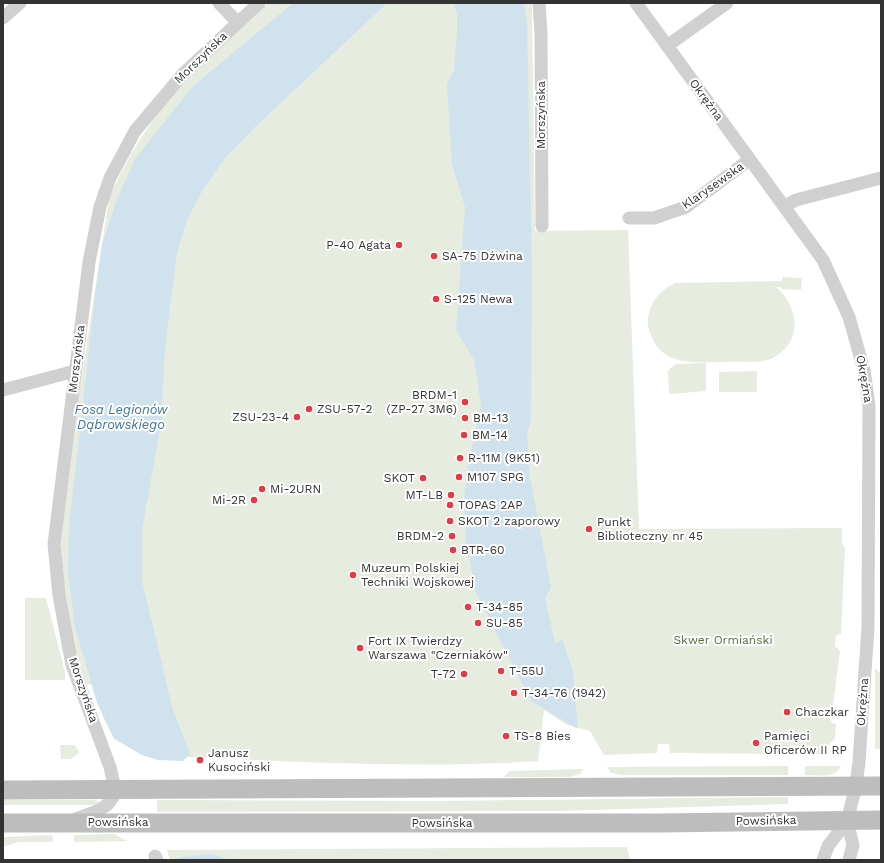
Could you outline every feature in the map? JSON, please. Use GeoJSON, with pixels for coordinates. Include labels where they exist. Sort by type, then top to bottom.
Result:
{"type":"FeatureCollection","features":[{"type":"Feature","properties":{"kind":"main road"},"geometry":{"type":"LineString","coordinates":[[3,790],[881,786]]}},
{"type":"Feature","properties":{"kind":"main road","name":"Powsińska"},"geometry":{"type":"LineString","coordinates":[[3,823],[646,823],[881,820]]}},
{"type":"Feature","properties":{"kind":"street"},"geometry":{"type":"LineString","coordinates":[[3,18],[20,3]]}},
{"type":"Feature","properties":{"kind":"street"},"geometry":{"type":"LineString","coordinates":[[219,3],[238,23]]}},
{"type":"Feature","properties":{"kind":"street","name":"Morszyńska"},"geometry":{"type":"LineString","coordinates":[[115,789],[110,767],[72,665],[56,572],[54,544],[89,262],[100,207],[110,178],[135,131],[166,92],[183,74],[259,3]]}},
{"type":"Feature","properties":{"kind":"street","name":"Morszyńska"},"geometry":{"type":"LineString","coordinates":[[538,3],[541,33],[542,226]]}},
{"type":"Feature","properties":{"kind":"street","name":"Okrężna"},"geometry":{"type":"LineString","coordinates":[[636,3],[823,260],[849,317],[864,370],[869,406],[868,627],[856,786],[847,821],[828,846],[823,860]]}},
{"type":"Feature","properties":{"kind":"street"},"geometry":{"type":"LineString","coordinates":[[667,46],[727,3]]}},
{"type":"Feature","properties":{"kind":"street","name":"Klarysewska"},"geometry":{"type":"LineString","coordinates":[[630,218],[654,218],[686,206],[749,160]]}},
{"type":"Feature","properties":{"kind":"street"},"geometry":{"type":"LineString","coordinates":[[785,206],[796,200],[881,178]]}},
{"type":"Feature","properties":{"kind":"street"},"geometry":{"type":"LineString","coordinates":[[3,390],[75,371]]}},
{"type":"Feature","properties":{"kind":"street"},"geometry":{"type":"LineString","coordinates":[[65,822],[100,810],[108,804],[113,797],[115,789]]}},
{"type":"Feature","properties":{"kind":"street"},"geometry":{"type":"LineString","coordinates":[[847,821],[854,845],[849,860]]}},
{"type":"Feature","properties":{"kind":"green space","name":"Skwer Ormiański"},"geometry":{"type":"Polygon","coordinates":[[[268,3],[532,3],[535,231],[628,230],[639,529],[842,528],[842,544],[845,548],[841,634],[836,635],[835,646],[840,651],[831,721],[832,723],[836,724],[835,738],[821,754],[670,753],[669,744],[658,744],[657,753],[604,755],[590,731],[567,725],[544,710],[538,761],[439,765],[340,763],[142,755],[114,739],[104,719],[91,684],[85,685],[81,674],[65,600],[60,541],[74,426],[109,199],[124,167],[142,137],[173,94],[225,41],[268,3]]]}},
{"type":"Feature","properties":{"kind":"green space"},"geometry":{"type":"Polygon","coordinates":[[[782,277],[802,278],[801,290],[782,289],[781,287],[776,287],[790,304],[795,324],[794,333],[790,343],[783,351],[773,358],[750,362],[683,361],[664,353],[656,346],[648,328],[649,314],[653,303],[660,293],[675,283],[782,281],[782,277]]]}},
{"type":"Feature","properties":{"kind":"green space"},"geometry":{"type":"Polygon","coordinates":[[[706,363],[706,391],[669,394],[668,370],[676,364],[706,363]]]}},
{"type":"Feature","properties":{"kind":"green space"},"geometry":{"type":"Polygon","coordinates":[[[757,371],[757,392],[719,392],[719,372],[757,371]]]}},
{"type":"Feature","properties":{"kind":"green space"},"geometry":{"type":"Polygon","coordinates":[[[25,598],[46,598],[65,672],[65,680],[25,680],[25,598]]]}},
{"type":"Feature","properties":{"kind":"green space"},"geometry":{"type":"Polygon","coordinates":[[[875,668],[881,674],[880,749],[875,749],[875,668]]]}},
{"type":"Feature","properties":{"kind":"green space"},"geometry":{"type":"Polygon","coordinates":[[[60,745],[74,745],[78,749],[79,753],[71,759],[61,759],[60,745]]]}},
{"type":"Feature","properties":{"kind":"green space"},"geometry":{"type":"Polygon","coordinates":[[[788,766],[788,775],[621,775],[611,773],[607,767],[788,766]]]}},
{"type":"Feature","properties":{"kind":"green space"},"geometry":{"type":"Polygon","coordinates":[[[805,766],[841,766],[835,773],[820,776],[805,775],[805,766]]]}},
{"type":"Feature","properties":{"kind":"green space"},"geometry":{"type":"Polygon","coordinates":[[[583,769],[580,774],[568,777],[504,777],[509,771],[583,769]]]}},
{"type":"Feature","properties":{"kind":"green space"},"geometry":{"type":"Polygon","coordinates":[[[788,797],[788,804],[559,811],[157,812],[157,800],[434,801],[788,797]]]}},
{"type":"Feature","properties":{"kind":"green space"},"geometry":{"type":"Polygon","coordinates":[[[3,800],[95,800],[99,802],[97,805],[3,805],[3,800]]]}},
{"type":"Feature","properties":{"kind":"green space"},"geometry":{"type":"Polygon","coordinates":[[[114,834],[127,841],[74,842],[74,836],[76,835],[114,834]]]}},
{"type":"Feature","properties":{"kind":"green space"},"geometry":{"type":"Polygon","coordinates":[[[52,835],[53,842],[18,842],[3,847],[4,837],[52,835]]]}},
{"type":"Feature","properties":{"kind":"green space"},"geometry":{"type":"Polygon","coordinates":[[[627,847],[630,860],[170,860],[167,850],[627,847]]]}},
{"type":"Feature","properties":{"kind":"water","name":"Fosa Legionów Dąbrowskiego"},"geometry":{"type":"Polygon","coordinates":[[[293,3],[387,3],[255,127],[224,159],[201,193],[187,220],[177,252],[165,348],[161,423],[142,530],[142,581],[173,710],[190,754],[183,761],[158,760],[142,755],[114,738],[97,703],[75,627],[68,572],[69,526],[102,245],[117,199],[135,159],[192,87],[293,3]]]}},
{"type":"Feature","properties":{"kind":"water"},"geometry":{"type":"Polygon","coordinates":[[[454,3],[524,3],[527,22],[532,276],[531,419],[527,434],[530,477],[551,588],[545,597],[555,644],[562,639],[573,672],[578,729],[531,701],[476,593],[466,540],[464,498],[470,456],[481,405],[474,360],[456,330],[465,207],[452,164],[447,84],[454,71],[457,14],[454,3]]]}},
{"type":"Feature","properties":{"kind":"water"},"geometry":{"type":"Polygon","coordinates":[[[211,854],[230,860],[177,860],[177,858],[211,854]]]}},
{"type":"Feature","properties":{"kind":"place","name":"P-40 Agata"},"geometry":{"type":"Point","coordinates":[399,245]}},
{"type":"Feature","properties":{"kind":"place","name":"SA-75 Dźwina"},"geometry":{"type":"Point","coordinates":[434,256]}},
{"type":"Feature","properties":{"kind":"place","name":"S-125 Newa"},"geometry":{"type":"Point","coordinates":[436,299]}},
{"type":"Feature","properties":{"kind":"place","name":"BRDM-1 (ZP-27 3M6)"},"geometry":{"type":"Point","coordinates":[465,402]}},
{"type":"Feature","properties":{"kind":"place","name":"ZSU-57-2"},"geometry":{"type":"Point","coordinates":[309,409]}},
{"type":"Feature","properties":{"kind":"place","name":"ZSU-23-4"},"geometry":{"type":"Point","coordinates":[297,417]}},
{"type":"Feature","properties":{"kind":"place","name":"BM-13"},"geometry":{"type":"Point","coordinates":[465,418]}},
{"type":"Feature","properties":{"kind":"place","name":"BM-14"},"geometry":{"type":"Point","coordinates":[464,435]}},
{"type":"Feature","properties":{"kind":"place","name":"R-11M (9K51)"},"geometry":{"type":"Point","coordinates":[460,458]}},
{"type":"Feature","properties":{"kind":"place","name":"M107 SPG"},"geometry":{"type":"Point","coordinates":[459,477]}},
{"type":"Feature","properties":{"kind":"place","name":"SKOT"},"geometry":{"type":"Point","coordinates":[423,478]}},
{"type":"Feature","properties":{"kind":"place","name":"Mi-2URN"},"geometry":{"type":"Point","coordinates":[262,489]}},
{"type":"Feature","properties":{"kind":"place","name":"MT-LB"},"geometry":{"type":"Point","coordinates":[451,495]}},
{"type":"Feature","properties":{"kind":"place","name":"Mi-2R"},"geometry":{"type":"Point","coordinates":[254,500]}},
{"type":"Feature","properties":{"kind":"place","name":"TOPAS 2AP"},"geometry":{"type":"Point","coordinates":[450,505]}},
{"type":"Feature","properties":{"kind":"place","name":"SKOT 2 zaporowy"},"geometry":{"type":"Point","coordinates":[450,521]}},
{"type":"Feature","properties":{"kind":"place","name":"Punkt Biblioteczny nr 45"},"geometry":{"type":"Point","coordinates":[589,529]}},
{"type":"Feature","properties":{"kind":"place","name":"BRDM-2"},"geometry":{"type":"Point","coordinates":[452,536]}},
{"type":"Feature","properties":{"kind":"place","name":"BTR-60"},"geometry":{"type":"Point","coordinates":[453,550]}},
{"type":"Feature","properties":{"kind":"place","name":"Muzeum Polskiej Techniki Wojskowej"},"geometry":{"type":"Point","coordinates":[353,575]}},
{"type":"Feature","properties":{"kind":"place","name":"T-34-85"},"geometry":{"type":"Point","coordinates":[468,607]}},
{"type":"Feature","properties":{"kind":"place","name":"SU-85"},"geometry":{"type":"Point","coordinates":[478,623]}},
{"type":"Feature","properties":{"kind":"place","name":"Fort IX Twierdzy Warszawa \"Czerniaków\""},"geometry":{"type":"Point","coordinates":[360,648]}},
{"type":"Feature","properties":{"kind":"place","name":"T-55U"},"geometry":{"type":"Point","coordinates":[501,671]}},
{"type":"Feature","properties":{"kind":"place","name":"T-72"},"geometry":{"type":"Point","coordinates":[464,674]}},
{"type":"Feature","properties":{"kind":"place","name":"T-34-76 (1942)"},"geometry":{"type":"Point","coordinates":[514,693]}},
{"type":"Feature","properties":{"kind":"place","name":"Chaczkar"},"geometry":{"type":"Point","coordinates":[787,712]}},
{"type":"Feature","properties":{"kind":"place","name":"TS-8 Bies"},"geometry":{"type":"Point","coordinates":[506,736]}},
{"type":"Feature","properties":{"kind":"place","name":"Pamięci Oficerów II RP"},"geometry":{"type":"Point","coordinates":[756,743]}},
{"type":"Feature","properties":{"kind":"place","name":"Janusz Kusociński"},"geometry":{"type":"Point","coordinates":[200,760]}}]}
